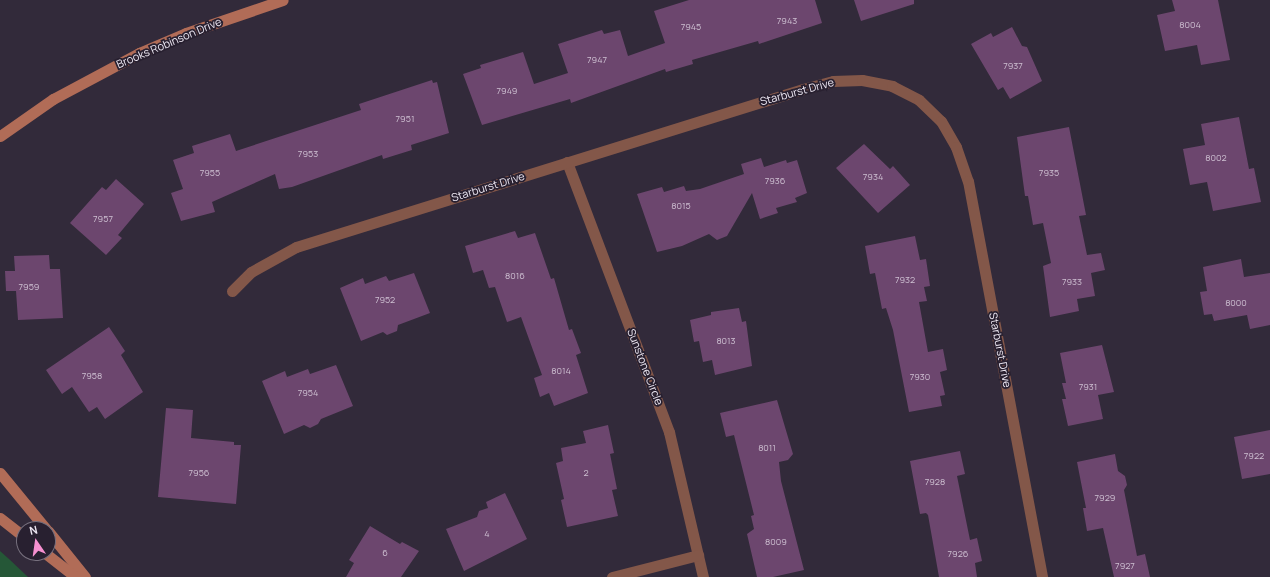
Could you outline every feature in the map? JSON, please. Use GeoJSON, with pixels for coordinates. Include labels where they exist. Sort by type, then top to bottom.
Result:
{"type":"FeatureCollection","features":[{"type":"Feature","properties":{"kind":"main road","name":"Brooks Robinson Drive"},"geometry":{"type":"LineString","coordinates":[[0,136],[53,99],[140,53],[186,33],[283,0]]}},
{"type":"Feature","properties":{"kind":"main road"},"geometry":{"type":"LineString","coordinates":[[0,473],[40,521]]}},
{"type":"Feature","properties":{"kind":"main road"},"geometry":{"type":"LineString","coordinates":[[0,518],[16,531]]}},
{"type":"Feature","properties":{"kind":"main road"},"geometry":{"type":"LineString","coordinates":[[56,541],[85,577]]}},
{"type":"Feature","properties":{"kind":"main road"},"geometry":{"type":"LineString","coordinates":[[55,561],[76,577]]}},
{"type":"Feature","properties":{"kind":"street","name":"Starburst Drive"},"geometry":{"type":"LineString","coordinates":[[232,291],[251,272],[296,247],[567,162],[833,81],[862,80],[892,86],[919,100],[941,121],[956,147],[968,181],[1042,577]]}},
{"type":"Feature","properties":{"kind":"street","name":"Sunstone Circle"},"geometry":{"type":"LineString","coordinates":[[567,162],[670,432],[703,577]]}},
{"type":"Feature","properties":{"kind":"street"},"geometry":{"type":"LineString","coordinates":[[612,577],[698,555]]}},
{"type":"Feature","properties":{"kind":"green space"},"geometry":{"type":"Polygon","coordinates":[[[0,551],[9,559],[28,577],[0,577],[0,551]]]}},
{"type":"Feature","properties":{"kind":"building"},"geometry":{"type":"Polygon","coordinates":[[[689,0],[815,0],[822,23],[759,44],[758,41],[692,60],[693,64],[666,72],[665,69],[571,103],[570,99],[482,125],[463,74],[481,68],[480,65],[523,52],[534,84],[568,73],[558,44],[602,30],[604,34],[620,30],[628,56],[665,43],[654,11],[689,0]]]}},
{"type":"Feature","properties":{"kind":"building"},"geometry":{"type":"Polygon","coordinates":[[[854,0],[914,0],[914,4],[861,21],[854,0]]]}},
{"type":"Feature","properties":{"kind":"building"},"geometry":{"type":"Polygon","coordinates":[[[1172,0],[1218,0],[1230,60],[1201,65],[1197,45],[1165,51],[1157,15],[1175,11],[1172,0]]]}},
{"type":"Feature","properties":{"kind":"building"},"geometry":{"type":"Polygon","coordinates":[[[1012,27],[1022,46],[1027,47],[1042,81],[1010,99],[1003,87],[998,90],[971,44],[991,33],[993,37],[1012,27]]]}},
{"type":"Feature","properties":{"kind":"building"},"geometry":{"type":"Polygon","coordinates":[[[432,80],[433,83],[437,82],[449,133],[411,145],[412,150],[383,159],[382,155],[292,187],[279,189],[275,174],[212,202],[215,212],[181,221],[171,193],[183,189],[173,160],[194,153],[192,146],[230,134],[236,151],[361,110],[359,104],[432,80]]]}},
{"type":"Feature","properties":{"kind":"building"},"geometry":{"type":"Polygon","coordinates":[[[1239,117],[1249,169],[1254,168],[1261,202],[1213,211],[1207,182],[1190,185],[1183,149],[1205,145],[1201,124],[1239,117]]]}},
{"type":"Feature","properties":{"kind":"building"},"geometry":{"type":"Polygon","coordinates":[[[1069,127],[1086,215],[1079,216],[1087,255],[1101,253],[1105,270],[1091,273],[1095,296],[1077,299],[1079,311],[1050,317],[1043,266],[1051,263],[1043,223],[1033,225],[1028,196],[1025,196],[1017,137],[1069,127]]]}},
{"type":"Feature","properties":{"kind":"building"},"geometry":{"type":"Polygon","coordinates":[[[864,144],[890,169],[893,166],[910,185],[878,213],[836,168],[864,144]]]}},
{"type":"Feature","properties":{"kind":"building"},"geometry":{"type":"Polygon","coordinates":[[[761,158],[764,167],[786,160],[787,163],[797,160],[807,193],[795,198],[797,202],[776,208],[778,213],[760,219],[752,193],[727,236],[717,240],[709,234],[682,246],[657,252],[637,194],[662,187],[664,192],[684,186],[686,191],[700,189],[744,174],[741,164],[761,158]]]}},
{"type":"Feature","properties":{"kind":"building"},"geometry":{"type":"Polygon","coordinates":[[[116,179],[144,204],[118,235],[122,238],[106,255],[70,223],[102,187],[106,190],[116,179]]]}},
{"type":"Feature","properties":{"kind":"building"},"geometry":{"type":"Polygon","coordinates":[[[515,231],[518,238],[535,233],[551,279],[554,278],[569,330],[572,329],[581,353],[576,355],[588,393],[554,406],[549,393],[540,397],[534,378],[542,375],[521,317],[507,322],[495,287],[489,288],[483,270],[473,273],[465,246],[515,231]]]}},
{"type":"Feature","properties":{"kind":"building"},"geometry":{"type":"Polygon","coordinates":[[[915,236],[920,260],[926,259],[930,286],[924,287],[927,301],[919,302],[928,352],[943,349],[947,370],[940,372],[945,395],[940,396],[942,406],[909,412],[893,330],[886,308],[882,309],[875,273],[870,274],[865,246],[915,236]]]}},
{"type":"Feature","properties":{"kind":"building"},"geometry":{"type":"Polygon","coordinates":[[[49,255],[50,269],[60,269],[63,318],[18,320],[16,291],[6,291],[5,271],[15,271],[14,256],[49,255]]]}},
{"type":"Feature","properties":{"kind":"building"},"geometry":{"type":"Polygon","coordinates":[[[1241,259],[1244,277],[1270,273],[1270,325],[1250,329],[1247,315],[1214,321],[1212,314],[1204,315],[1200,292],[1207,291],[1203,267],[1241,259]]]}},
{"type":"Feature","properties":{"kind":"building"},"geometry":{"type":"Polygon","coordinates":[[[414,273],[430,313],[398,325],[397,331],[387,335],[383,332],[361,341],[340,288],[363,278],[365,284],[386,276],[389,281],[414,273]]]}},
{"type":"Feature","properties":{"kind":"building"},"geometry":{"type":"Polygon","coordinates":[[[739,308],[742,322],[746,321],[752,366],[715,375],[712,360],[703,362],[699,341],[694,342],[690,320],[711,315],[711,312],[739,308]]]}},
{"type":"Feature","properties":{"kind":"building"},"geometry":{"type":"Polygon","coordinates":[[[109,327],[125,351],[121,355],[143,392],[105,419],[97,407],[89,412],[72,387],[62,394],[46,370],[109,327]]]}},
{"type":"Feature","properties":{"kind":"building"},"geometry":{"type":"Polygon","coordinates":[[[1102,345],[1114,392],[1098,395],[1103,419],[1068,426],[1062,399],[1066,399],[1062,383],[1066,383],[1060,353],[1102,345]]]}},
{"type":"Feature","properties":{"kind":"building"},"geometry":{"type":"Polygon","coordinates":[[[336,365],[353,406],[321,419],[318,424],[310,428],[304,425],[284,434],[262,381],[285,371],[287,377],[308,369],[310,374],[336,365]]]}},
{"type":"Feature","properties":{"kind":"building"},"geometry":{"type":"Polygon","coordinates":[[[777,400],[793,454],[788,460],[779,462],[781,481],[804,570],[773,577],[757,577],[747,534],[754,529],[751,516],[754,515],[734,435],[726,437],[720,413],[777,400]]]}},
{"type":"Feature","properties":{"kind":"building"},"geometry":{"type":"Polygon","coordinates":[[[166,408],[193,410],[191,438],[234,442],[234,445],[241,445],[236,504],[158,497],[166,408]]]}},
{"type":"Feature","properties":{"kind":"building"},"geometry":{"type":"Polygon","coordinates":[[[608,425],[614,453],[610,454],[617,489],[612,490],[618,516],[567,527],[561,500],[564,499],[556,463],[563,461],[561,448],[586,443],[583,431],[608,425]]]}},
{"type":"Feature","properties":{"kind":"building"},"geometry":{"type":"Polygon","coordinates":[[[1270,430],[1270,474],[1242,479],[1234,437],[1270,430]]]}},
{"type":"Feature","properties":{"kind":"building"},"geometry":{"type":"Polygon","coordinates":[[[960,451],[965,474],[957,476],[970,540],[977,538],[982,561],[975,563],[977,577],[939,577],[928,515],[926,513],[920,514],[910,461],[960,451]]]}},
{"type":"Feature","properties":{"kind":"building"},"geometry":{"type":"Polygon","coordinates":[[[1115,454],[1118,471],[1125,476],[1127,485],[1124,490],[1137,556],[1145,554],[1150,577],[1114,577],[1103,528],[1087,531],[1083,508],[1086,508],[1077,462],[1115,454]]]}},
{"type":"Feature","properties":{"kind":"building"},"geometry":{"type":"Polygon","coordinates":[[[505,493],[527,539],[464,571],[446,529],[477,517],[479,511],[488,508],[486,502],[505,493]]]}},
{"type":"Feature","properties":{"kind":"building"},"geometry":{"type":"Polygon","coordinates":[[[370,526],[400,544],[402,542],[419,551],[401,577],[346,577],[354,563],[349,560],[370,526]]]}}]}
